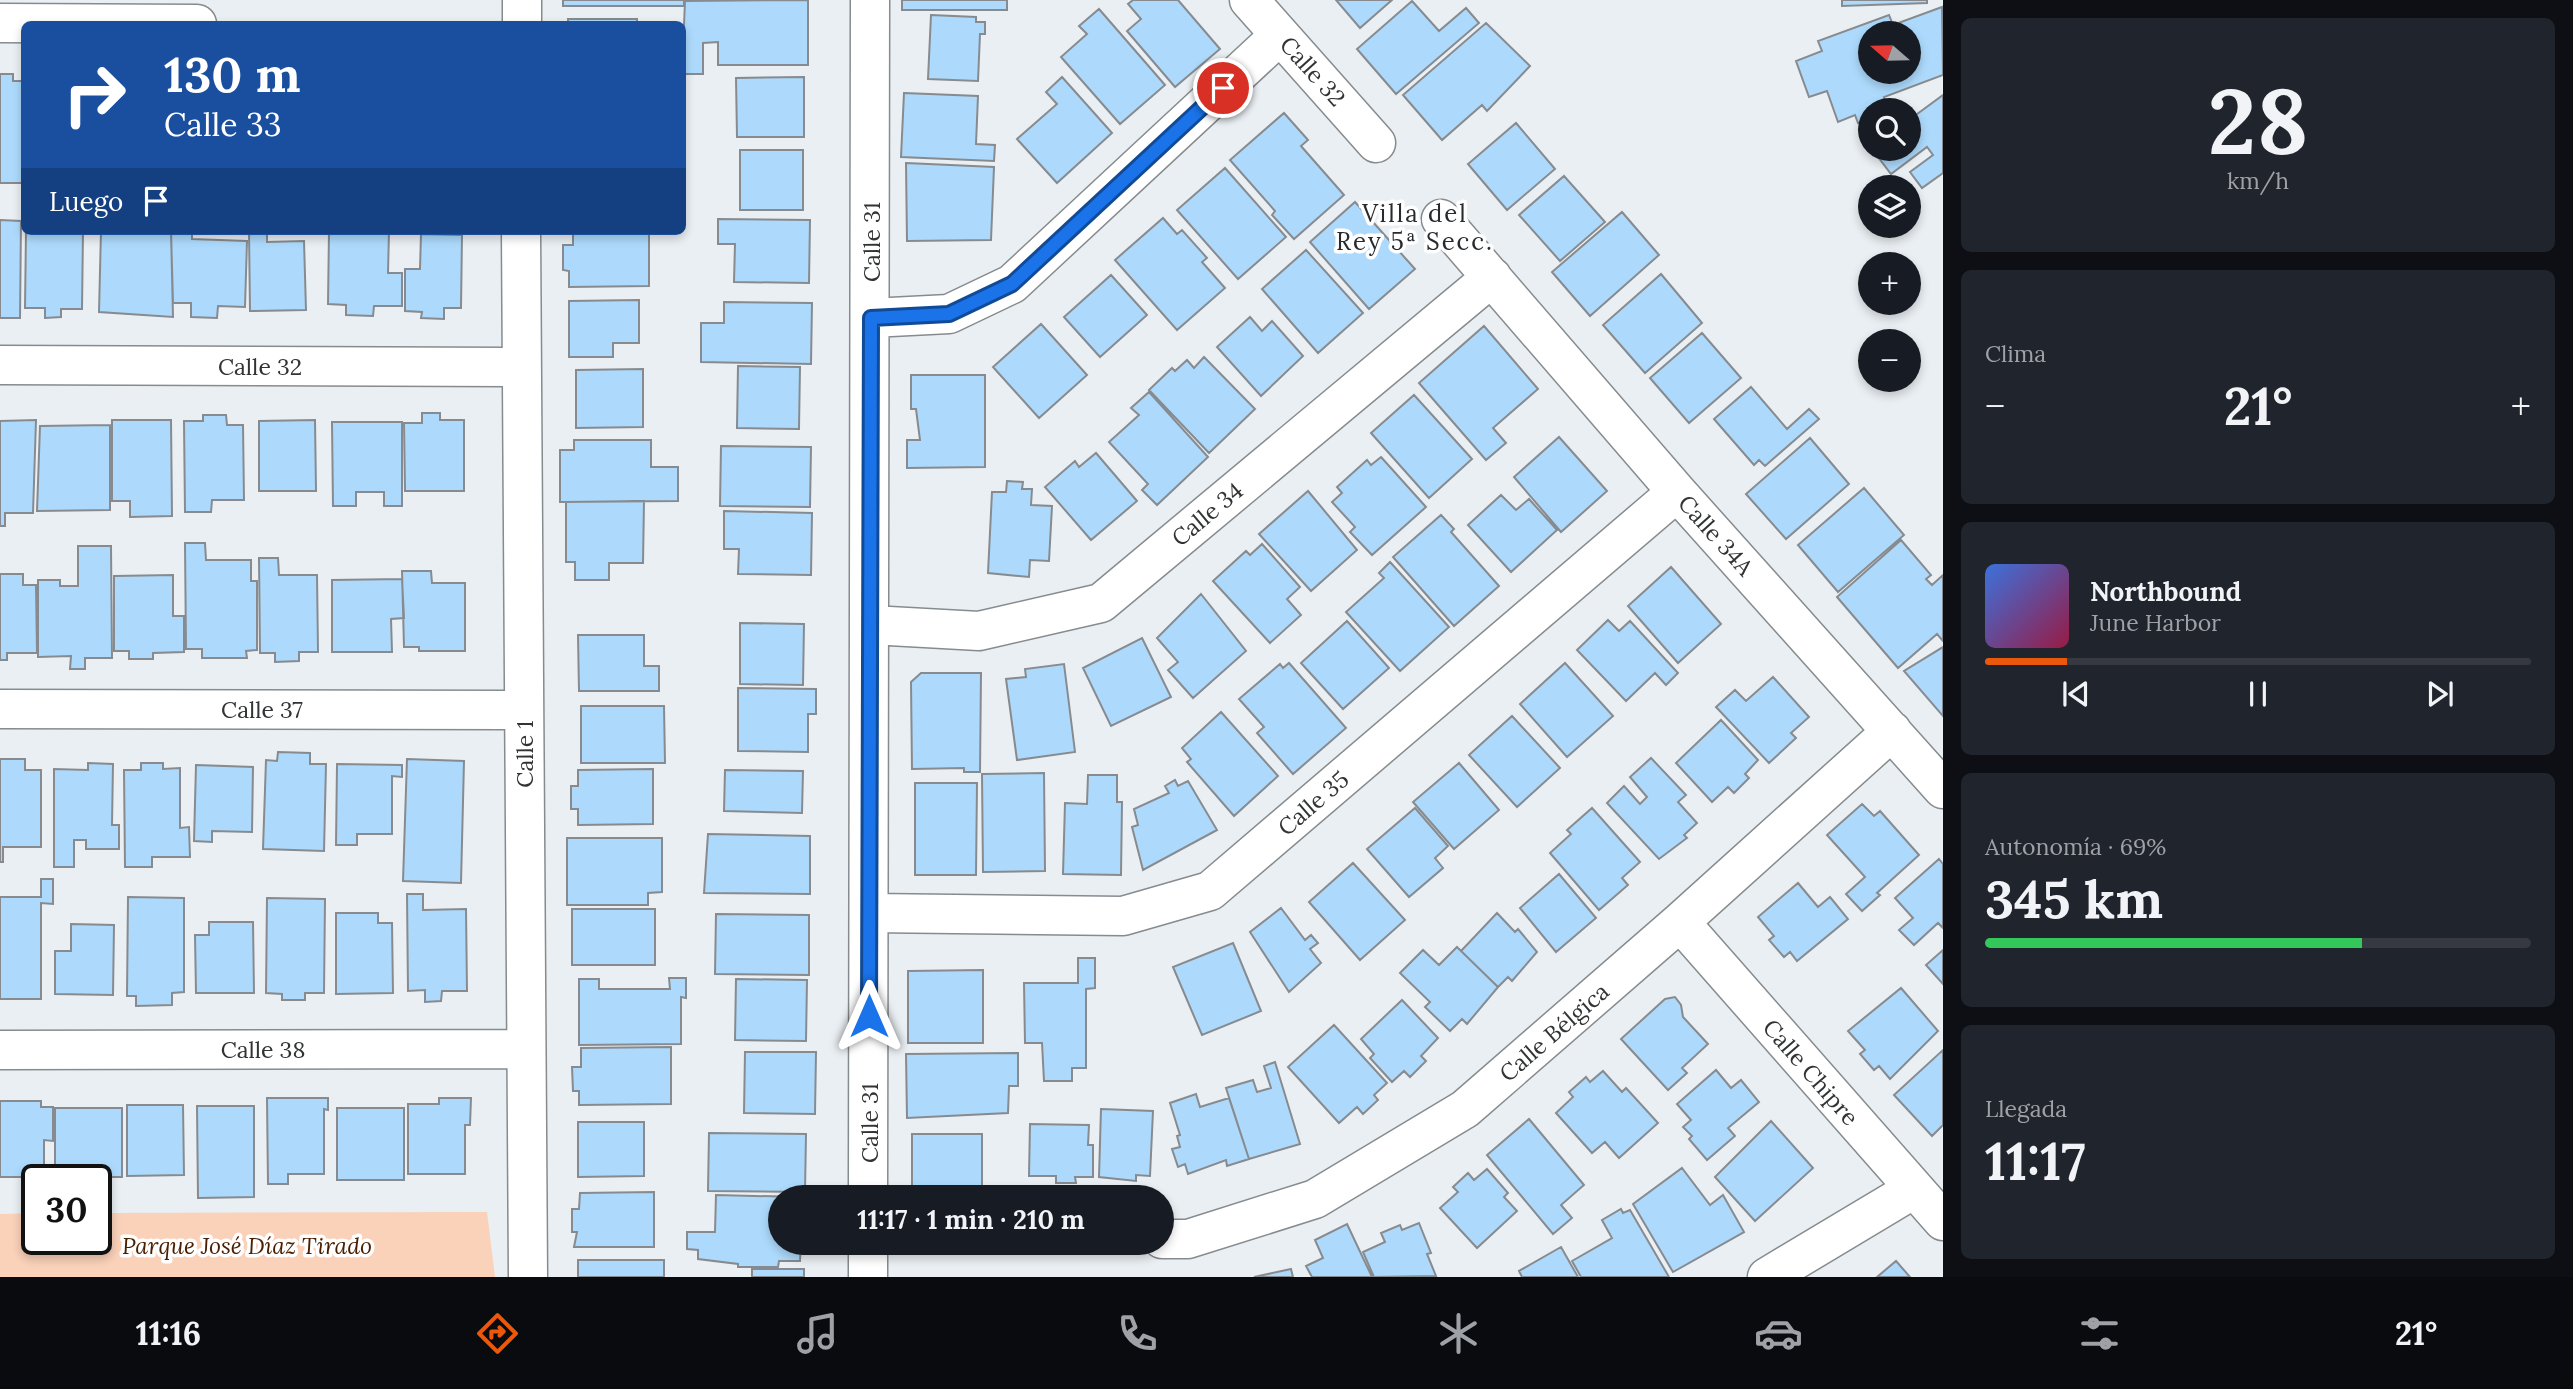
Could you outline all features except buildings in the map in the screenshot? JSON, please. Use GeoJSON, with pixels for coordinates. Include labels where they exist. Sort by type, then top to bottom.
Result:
{"type":"FeatureCollection","features":[{"type":"Feature","properties":{"kind":"street"},"geometry":{"type":"LineString","coordinates":[[522,0],[522,21]]}},
{"type":"Feature","properties":{"kind":"street","name":"Calle 31"},"geometry":{"type":"LineString","coordinates":[[868,1185],[870,0]]}},
{"type":"Feature","properties":{"kind":"street","name":"Calle 32"},"geometry":{"type":"LineString","coordinates":[[1249,0],[1376,143]]}},
{"type":"Feature","properties":{"kind":"street"},"geometry":{"type":"LineString","coordinates":[[0,23],[21,23]]}},
{"type":"Feature","properties":{"kind":"street"},"geometry":{"type":"LineString","coordinates":[[871,318],[949,314],[1012,284],[1280,35]]}},
{"type":"Feature","properties":{"kind":"street","name":"Calle 34A"},"geometry":{"type":"LineString","coordinates":[[1441,219],[1677,492],[1943,789]]}},
{"type":"Feature","properties":{"kind":"street","name":"Calle 1"},"geometry":{"type":"LineString","coordinates":[[521,235],[528,1277]]}},
{"type":"Feature","properties":{"kind":"street","name":"Calle 34"},"geometry":{"type":"LineString","coordinates":[[871,625],[979,631],[1101,603],[1492,277]]}},
{"type":"Feature","properties":{"kind":"street","name":"Calle 32"},"geometry":{"type":"LineString","coordinates":[[0,365],[520,367]]}},
{"type":"Feature","properties":{"kind":"street","name":"Calle 35"},"geometry":{"type":"LineString","coordinates":[[870,913],[1123,916],[1210,891],[1677,492]]}},
{"type":"Feature","properties":{"kind":"street","name":"Calle 37"},"geometry":{"type":"LineString","coordinates":[[0,709],[524,710]]}},
{"type":"Feature","properties":{"kind":"street","name":"Calle Bélgica"},"geometry":{"type":"LineString","coordinates":[[1174,1239],[1188,1238],[1315,1199],[1465,1109],[1681,922],[1892,731]]}},
{"type":"Feature","properties":{"kind":"street","name":"Calle Chipre"},"geometry":{"type":"LineString","coordinates":[[1681,922],[1943,1221]]}},
{"type":"Feature","properties":{"kind":"street","name":"Calle 38"},"geometry":{"type":"LineString","coordinates":[[0,1050],[526,1049]]}},
{"type":"Feature","properties":{"kind":"street"},"geometry":{"type":"LineString","coordinates":[[1767,1277],[1914,1189]]}},
{"type":"Feature","properties":{"kind":"street"},"geometry":{"type":"LineString","coordinates":[[868,1255],[868,1277]]}},
{"type":"Feature","properties":{"kind":"green space","name":"Parque José Díaz Tirado"},"geometry":{"type":"Polygon","coordinates":[[[487,1212],[495,1277],[0,1277],[0,1214],[21,1213],[21,1255],[112,1255],[112,1213],[487,1212]]]}},
{"type":"Feature","properties":{"kind":"district","name":"Villa del Rey 5ª Secc."},"geometry":{"type":"Point","coordinates":[1415,227]}},
{"type":"Feature","properties":{"kind":"route"},"geometry":{"type":"LineString","coordinates":[[869,1016],[871,318],[949,314],[1012,284],[1223,88]]}}]}
